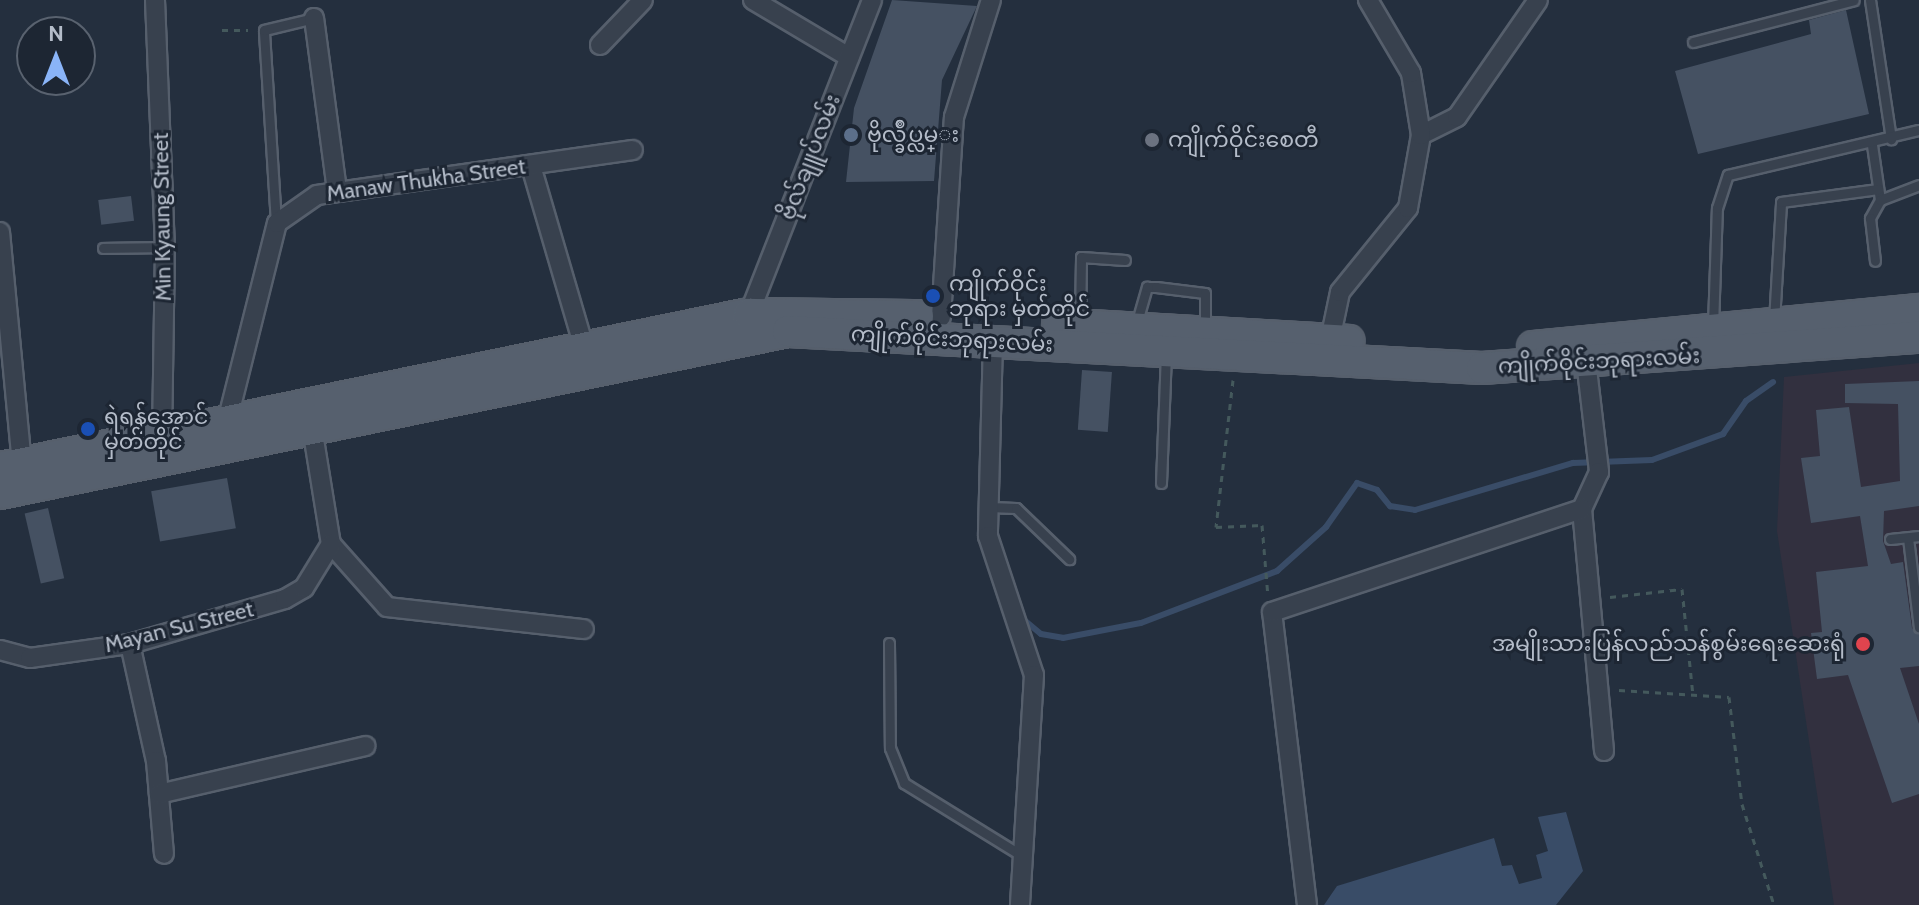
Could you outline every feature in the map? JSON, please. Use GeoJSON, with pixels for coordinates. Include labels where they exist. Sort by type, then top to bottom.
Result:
{"type":"FeatureCollection","features":[{"type":"Feature","properties":{"kind":"main road","name":"ကျိုက်ဝိုင်းဘုရားလမ်း"},"geometry":{"type":"LineString","coordinates":[[11,466],[162,447],[588,362],[788,331],[993,340],[1166,341],[1205,333],[1586,355],[1713,333],[1774,329],[1919,310]]}},
{"type":"Feature","properties":{"kind":"main road","name":"ကျိုက်ဝိုင်းဘုရားလမ်း"},"geometry":{"type":"LineString","coordinates":[[588,362],[749,314],[941,317],[1135,328],[1166,341],[1235,356],[1586,355],[1919,337]]}},
{"type":"Feature","properties":{"kind":"main road","name":"ကျိုက်ဝိုင်းဘုရားလမ်း"},"geometry":{"type":"LineString","coordinates":[[0,493],[162,447],[227,422],[311,418]]}},
{"type":"Feature","properties":{"kind":"street","name":"Min Kyaung Street"},"geometry":{"type":"LineString","coordinates":[[155,0],[165,247],[162,447]]}},
{"type":"Feature","properties":{"kind":"street"},"geometry":{"type":"LineString","coordinates":[[600,45],[643,0]]}},
{"type":"Feature","properties":{"kind":"street"},"geometry":{"type":"LineString","coordinates":[[753,0],[849,57]]}},
{"type":"Feature","properties":{"kind":"street","name":"ဗိုလ်ချူပ်လမ်း"},"geometry":{"type":"LineString","coordinates":[[749,314],[872,0]]}},
{"type":"Feature","properties":{"kind":"street"},"geometry":{"type":"LineString","coordinates":[[941,317],[954,117],[991,0]]}},
{"type":"Feature","properties":{"kind":"street"},"geometry":{"type":"LineString","coordinates":[[1330,340],[1340,292],[1408,208],[1421,135],[1411,73],[1368,0]]}},
{"type":"Feature","properties":{"kind":"street"},"geometry":{"type":"LineString","coordinates":[[1421,135],[1457,117],[1538,0]]}},
{"type":"Feature","properties":{"kind":"street"},"geometry":{"type":"LineString","coordinates":[[314,18],[337,190]]}},
{"type":"Feature","properties":{"kind":"street","name":"Manaw Thukha Street"},"geometry":{"type":"LineString","coordinates":[[276,226],[317,195],[337,190],[531,166],[545,158],[633,150]]}},
{"type":"Feature","properties":{"kind":"street"},"geometry":{"type":"LineString","coordinates":[[531,166],[588,362]]}},
{"type":"Feature","properties":{"kind":"street"},"geometry":{"type":"LineString","coordinates":[[227,422],[276,226]]}},
{"type":"Feature","properties":{"kind":"street"},"geometry":{"type":"LineString","coordinates":[[0,232],[11,466]]}},
{"type":"Feature","properties":{"kind":"street"},"geometry":{"type":"LineString","coordinates":[[993,340],[988,536],[1034,675],[1020,905]]}},
{"type":"Feature","properties":{"kind":"street"},"geometry":{"type":"LineString","coordinates":[[1586,355],[1599,472],[1582,509],[1604,751]]}},
{"type":"Feature","properties":{"kind":"street"},"geometry":{"type":"LineString","coordinates":[[311,418],[331,544],[399,613],[584,629]]}},
{"type":"Feature","properties":{"kind":"street"},"geometry":{"type":"LineString","coordinates":[[1307,905],[1272,612],[1582,509]]}},
{"type":"Feature","properties":{"kind":"street","name":"Mayan Su Street"},"geometry":{"type":"LineString","coordinates":[[0,650],[30,658],[130,644],[285,599],[304,588],[331,544]]}},
{"type":"Feature","properties":{"kind":"street"},"geometry":{"type":"LineString","coordinates":[[130,644],[159,794],[164,854]]}},
{"type":"Feature","properties":{"kind":"street"},"geometry":{"type":"LineString","coordinates":[[159,794],[366,746]]}},
{"type":"Feature","properties":{"kind":"lane"},"geometry":{"type":"LineString","coordinates":[[1693,42],[1854,0]]}},
{"type":"Feature","properties":{"kind":"lane"},"geometry":{"type":"LineString","coordinates":[[1870,0],[1891,139]]}},
{"type":"Feature","properties":{"kind":"lane"},"geometry":{"type":"LineString","coordinates":[[276,226],[264,30],[314,18]]}},
{"type":"Feature","properties":{"kind":"lane"},"geometry":{"type":"LineString","coordinates":[[1713,333],[1721,183],[1728,175],[1872,145],[1919,130]]}},
{"type":"Feature","properties":{"kind":"lane"},"geometry":{"type":"LineString","coordinates":[[1872,145],[1880,200],[1870,218],[1875,261]]}},
{"type":"Feature","properties":{"kind":"lane"},"geometry":{"type":"LineString","coordinates":[[1880,200],[1919,185]]}},
{"type":"Feature","properties":{"kind":"lane"},"geometry":{"type":"LineString","coordinates":[[1774,329],[1781,202],[1878,189]]}},
{"type":"Feature","properties":{"kind":"lane"},"geometry":{"type":"LineString","coordinates":[[103,248],[165,247]]}},
{"type":"Feature","properties":{"kind":"lane"},"geometry":{"type":"LineString","coordinates":[[1080,325],[1081,257],[1125,260]]}},
{"type":"Feature","properties":{"kind":"lane"},"geometry":{"type":"LineString","coordinates":[[1135,328],[1147,287],[1197,289],[1205,293],[1205,333]]}},
{"type":"Feature","properties":{"kind":"lane"},"geometry":{"type":"LineString","coordinates":[[1161,483],[1166,341]]}},
{"type":"Feature","properties":{"kind":"lane"},"geometry":{"type":"LineString","coordinates":[[989,507],[1016,508],[1069,559]]}},
{"type":"Feature","properties":{"kind":"lane"},"geometry":{"type":"LineString","coordinates":[[1890,539],[1919,536]]}},
{"type":"Feature","properties":{"kind":"lane"},"geometry":{"type":"LineString","coordinates":[[1908,538],[1919,627]]}},
{"type":"Feature","properties":{"kind":"lane"},"geometry":{"type":"LineString","coordinates":[[889,643],[890,748],[904,783],[1022,856]]}},
{"type":"Feature","properties":{"kind":"path"},"geometry":{"type":"LineString","coordinates":[[222,30],[264,30]]}},
{"type":"Feature","properties":{"kind":"path"},"geometry":{"type":"LineString","coordinates":[[1235,356],[1216,527],[1262,525],[1272,612]]}},
{"type":"Feature","properties":{"kind":"path"},"geometry":{"type":"LineString","coordinates":[[1590,600],[1682,589],[1693,695]]}},
{"type":"Feature","properties":{"kind":"path"},"geometry":{"type":"LineString","coordinates":[[1598,689],[1729,697],[1742,804],[1774,905]]}},
{"type":"Feature","properties":{"kind":"shaded area"},"geometry":{"type":"Polygon","coordinates":[[[1919,363],[1919,905],[1834,905],[1777,531],[1784,377],[1919,363]]]}},
{"type":"Feature","properties":{"kind":"water"},"geometry":{"type":"Polygon","coordinates":[[[1566,812],[1583,871],[1556,905],[1324,905],[1337,886],[1494,838],[1502,866],[1512,865],[1519,884],[1542,878],[1536,855],[1548,851],[1538,817],[1566,812]]]}},
{"type":"Feature","properties":{"kind":"building"},"geometry":{"type":"Polygon","coordinates":[[[892,0],[977,6],[942,80],[934,181],[846,182],[854,108],[892,0]]]}},
{"type":"Feature","properties":{"kind":"building"},"geometry":{"type":"Polygon","coordinates":[[[1846,10],[1869,114],[1698,154],[1675,71],[1811,34],[1809,20],[1846,10]]]}},
{"type":"Feature","properties":{"kind":"building"},"geometry":{"type":"Polygon","coordinates":[[[131,196],[134,221],[101,225],[98,200],[131,196]]]}},
{"type":"Feature","properties":{"kind":"building"},"geometry":{"type":"Polygon","coordinates":[[[1082,370],[1112,372],[1108,432],[1078,430],[1082,370]]]}},
{"type":"Feature","properties":{"kind":"building"},"geometry":{"type":"Polygon","coordinates":[[[1919,381],[1919,506],[1884,511],[1883,541],[1891,564],[1903,562],[1912,628],[1919,634],[1919,666],[1900,668],[1919,724],[1919,794],[1892,803],[1848,675],[1817,679],[1811,633],[1822,632],[1816,572],[1868,566],[1860,516],[1811,523],[1801,458],[1820,456],[1816,410],[1849,407],[1861,487],[1900,481],[1898,404],[1845,403],[1845,384],[1919,381]]]}},
{"type":"Feature","properties":{"kind":"building"},"geometry":{"type":"Polygon","coordinates":[[[227,478],[236,528],[160,542],[151,491],[227,478]]]}},
{"type":"Feature","properties":{"kind":"building"},"geometry":{"type":"Polygon","coordinates":[[[48,508],[64,578],[41,584],[25,513],[48,508]]]}},
{"type":"Feature","properties":{"kind":"waterway"},"geometry":{"type":"LineString","coordinates":[[1023,619],[1041,634],[1063,638],[1141,623],[1277,571],[1326,527],[1357,483],[1377,490],[1390,506],[1415,510],[1573,463],[1652,460],[1723,434],[1746,401],[1773,382]]}},
{"type":"Feature","properties":{"kind":"place","name":"ဗိုလ္ခ်ဳပ္လမ္း"},"geometry":{"type":"Point","coordinates":[851,135]}},
{"type":"Feature","properties":{"kind":"place","name":"ကျိုက်ဝိုင်းစေတီ"},"geometry":{"type":"Point","coordinates":[1152,140]}},
{"type":"Feature","properties":{"kind":"place","name":"ကျိုက်ဝိုင်း ဘုရား မှတ်တိုင်"},"geometry":{"type":"Point","coordinates":[933,296]}},
{"type":"Feature","properties":{"kind":"place","name":"ရဲရန်အောင် မှတ်တိုင်"},"geometry":{"type":"Point","coordinates":[88,429]}},
{"type":"Feature","properties":{"kind":"place","name":"အမျိုးသားပြန်လည်သန်စွမ်းရေးဆေးရုံ"},"geometry":{"type":"Point","coordinates":[1863,644]}}]}
